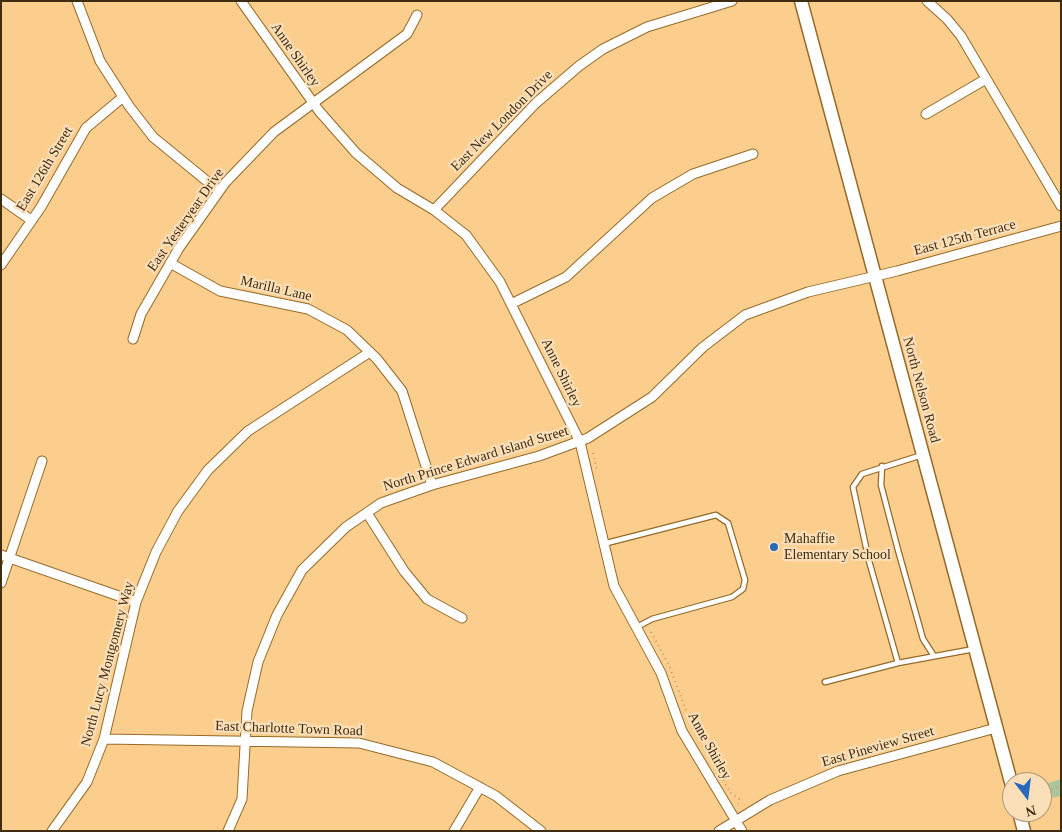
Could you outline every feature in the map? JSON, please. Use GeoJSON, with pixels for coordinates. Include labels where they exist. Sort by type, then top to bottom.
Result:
{"type":"FeatureCollection","features":[{"type":"Feature","properties":{"kind":"street"},"geometry":{"type":"LineString","coordinates":[[77,1],[100,61],[123,97],[154,137],[219,191]]}},
{"type":"Feature","properties":{"kind":"street","name":"Anne Shirley"},"geometry":{"type":"LineString","coordinates":[[241,1],[313,103],[356,153],[397,188],[434,210],[466,234],[500,282],[584,440],[603,544],[614,586],[641,625],[682,731],[742,831]]}},
{"type":"Feature","properties":{"kind":"street","name":"East New London Drive"},"geometry":{"type":"LineString","coordinates":[[434,210],[536,103],[579,66],[603,49],[647,27],[732,1]]}},
{"type":"Feature","properties":{"kind":"street","name":"North Nelson Road"},"geometry":{"type":"LineString","coordinates":[[801,1],[1008,772]]}},
{"type":"Feature","properties":{"kind":"street"},"geometry":{"type":"LineString","coordinates":[[927,1],[947,19],[961,36],[1061,206]]}},
{"type":"Feature","properties":{"kind":"street","name":"East Yesteryear Drive"},"geometry":{"type":"LineString","coordinates":[[133,339],[141,314],[170,263],[219,191],[274,132],[407,34],[417,15]]}},
{"type":"Feature","properties":{"kind":"street"},"geometry":{"type":"LineString","coordinates":[[926,114],[986,79]]}},
{"type":"Feature","properties":{"kind":"street","name":"East 126th Street"},"geometry":{"type":"LineString","coordinates":[[1,264],[31,220],[86,128],[123,97]]}},
{"type":"Feature","properties":{"kind":"street"},"geometry":{"type":"LineString","coordinates":[[511,304],[566,277],[652,198],[693,174],[753,154]]}},
{"type":"Feature","properties":{"kind":"street"},"geometry":{"type":"LineString","coordinates":[[1,199],[31,220]]}},
{"type":"Feature","properties":{"kind":"street","name":"East 125th Terrace"},"geometry":{"type":"LineString","coordinates":[[876,276],[1061,226]]}},
{"type":"Feature","properties":{"kind":"street","name":"Marilla Lane"},"geometry":{"type":"LineString","coordinates":[[170,263],[220,291],[308,309],[347,330],[370,352],[402,391],[432,485]]}},
{"type":"Feature","properties":{"kind":"street","name":"North Prince Edward Island Street"},"geometry":{"type":"LineString","coordinates":[[228,831],[242,799],[247,711],[258,662],[277,615],[302,570],[346,527],[381,503],[432,485],[539,456],[584,440],[652,397],[703,347],[745,315],[808,292],[876,276]]}},
{"type":"Feature","properties":{"kind":"street","name":"North Lucy Montgomery Way"},"geometry":{"type":"LineString","coordinates":[[52,831],[87,782],[104,739],[115,685],[136,602],[156,552],[178,511],[208,470],[248,431],[370,352]]}},
{"type":"Feature","properties":{"kind":"street"},"geometry":{"type":"LineString","coordinates":[[1,582],[6,556],[42,461]]}},
{"type":"Feature","properties":{"kind":"street"},"geometry":{"type":"LineString","coordinates":[[367,513],[404,570],[427,599],[462,618]]}},
{"type":"Feature","properties":{"kind":"street"},"geometry":{"type":"LineString","coordinates":[[6,556],[136,602]]}},
{"type":"Feature","properties":{"kind":"street","name":"East Pineview Street"},"geometry":{"type":"LineString","coordinates":[[719,831],[770,800],[838,771],[996,728]]}},
{"type":"Feature","properties":{"kind":"street","name":"East Charlotte Town Road"},"geometry":{"type":"LineString","coordinates":[[104,739],[359,743],[433,762],[496,796],[541,831]]}},
{"type":"Feature","properties":{"kind":"street"},"geometry":{"type":"LineString","coordinates":[[454,831],[480,787]]}},
{"type":"Feature","properties":{"kind":"lane"},"geometry":{"type":"LineString","coordinates":[[898,663],[870,561],[853,487],[862,474],[882,466],[923,455]]}},
{"type":"Feature","properties":{"kind":"lane"},"geometry":{"type":"LineString","coordinates":[[882,466],[881,485],[903,568],[923,640],[934,656]]}},
{"type":"Feature","properties":{"kind":"lane"},"geometry":{"type":"LineString","coordinates":[[603,544],[716,515],[728,523],[745,580],[743,589],[732,597],[641,625]]}},
{"type":"Feature","properties":{"kind":"lane"},"geometry":{"type":"LineString","coordinates":[[825,682],[898,663],[975,649]]}},
{"type":"Feature","properties":{"kind":"path"},"geometry":{"type":"LineString","coordinates":[[584,440],[598,476]]}},
{"type":"Feature","properties":{"kind":"path"},"geometry":{"type":"LineString","coordinates":[[641,625],[670,664],[691,724],[707,752]]}},
{"type":"Feature","properties":{"kind":"path"},"geometry":{"type":"LineString","coordinates":[[717,768],[732,793],[739,799],[739,803],[729,809]]}},
{"type":"Feature","properties":{"kind":"green space"},"geometry":{"type":"Polygon","coordinates":[[[1061,779],[1061,796],[1052,798],[1052,782],[1061,779]]]}},
{"type":"Feature","properties":{"kind":"place","name":"Mahaffie Elementary School"},"geometry":{"type":"Point","coordinates":[774,547]}}]}
